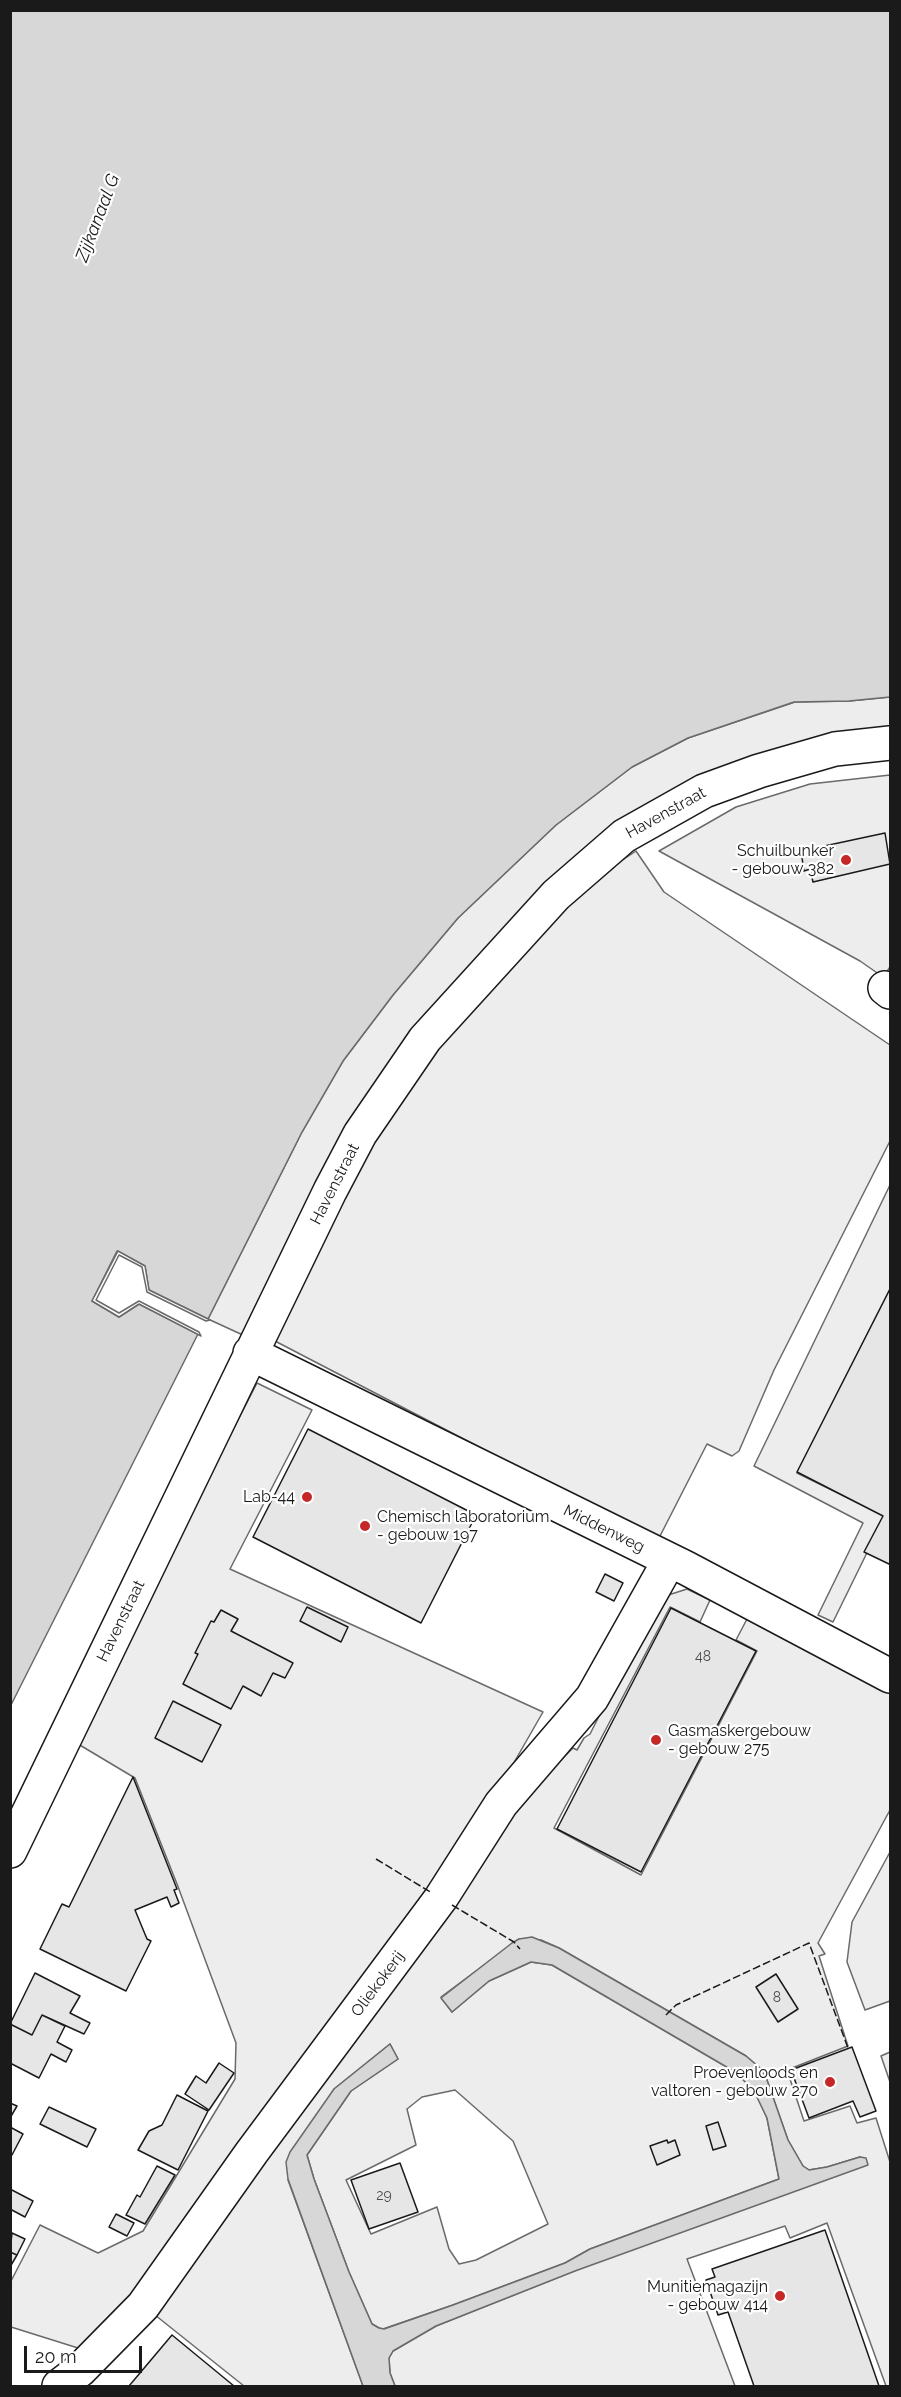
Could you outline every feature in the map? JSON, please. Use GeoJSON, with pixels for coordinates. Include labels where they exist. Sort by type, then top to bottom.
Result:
{"type":"FeatureCollection","features":[{"type":"Feature","properties":{"kind":"street","name":"Havenstraat"},"geometry":{"type":"LineString","coordinates":[[10,1851],[250,1353],[360,1134],[425,1039],[556,895],[624,836],[704,792],[759,771],[835,749],[891,743]]}},
{"type":"Feature","properties":{"kind":"street","name":"Middenweg"},"geometry":{"type":"LineString","coordinates":[[250,1353],[686,1568],[891,1676]]}},
{"type":"Feature","properties":{"kind":"street","name":"Oliekokerij"},"geometry":{"type":"LineString","coordinates":[[59,2386],[80,2370],[143,2306],[252,2152],[441,1898],[501,1804],[592,1698],[669,1561]]}},
{"type":"Feature","properties":{"kind":"shaded area"},"geometry":{"type":"Polygon","coordinates":[[[890,697],[890,737],[683,791],[474,972],[245,1336],[208,1319],[302,1132],[343,1061],[393,995],[458,918],[556,825],[632,767],[688,738],[795,702],[849,701],[890,697]]]}},
{"type":"Feature","properties":{"kind":"shaded area"},"geometry":{"type":"Polygon","coordinates":[[[890,775],[890,967],[883,977],[860,961],[659,851],[736,807],[810,784],[890,775]]]}},
{"type":"Feature","properties":{"kind":"shaded area"},"geometry":{"type":"Polygon","coordinates":[[[636,851],[664,892],[890,1045],[890,1141],[774,1370],[739,1451],[732,1456],[707,1444],[658,1540],[273,1340],[364,1155],[432,1057],[493,982],[543,928],[621,861],[636,851]]]}},
{"type":"Feature","properties":{"kind":"shaded area"},"geometry":{"type":"Polygon","coordinates":[[[890,1185],[890,1289],[797,1473],[885,1516],[833,1622],[818,1615],[863,1523],[754,1466],[890,1185]]]}},
{"type":"Feature","properties":{"kind":"shaded area"},"geometry":{"type":"Polygon","coordinates":[[[257,1383],[312,1410],[230,1569],[543,1712],[481,1820],[115,2323],[78,2348],[11,2327],[10,2283],[40,2225],[98,2253],[143,2231],[235,2079],[236,2043],[135,1778],[73,1741],[257,1383]]]}},
{"type":"Feature","properties":{"kind":"shaded area"},"geometry":{"type":"Polygon","coordinates":[[[687,1589],[710,1600],[700,1622],[670,1607],[554,1828],[641,1875],[757,1651],[736,1640],[747,1619],[890,1693],[890,1810],[818,1943],[825,1954],[819,1956],[848,2046],[787,2070],[804,2121],[850,2106],[857,2123],[876,2118],[890,2162],[890,2386],[886,2386],[827,2223],[790,2238],[785,2226],[687,2259],[735,2386],[395,2386],[390,2373],[389,2358],[393,2351],[436,2326],[860,2157],[809,2170],[803,2166],[788,2140],[767,2080],[760,2068],[746,2056],[559,1948],[541,1940],[519,1939],[441,1997],[452,2012],[489,1981],[531,1962],[552,1965],[737,2073],[755,2092],[767,2118],[779,2179],[590,2249],[565,2263],[453,2305],[383,2329],[379,2328],[372,2324],[349,2272],[307,2155],[351,2091],[398,2059],[390,2044],[334,2089],[288,2180],[363,2386],[244,2386],[155,2315],[514,1806],[573,1748],[577,1750],[584,1738],[590,1734],[659,1598],[687,1589]],[[455,2090],[422,2097],[407,2109],[416,2145],[346,2180],[371,2234],[437,2207],[449,2249],[459,2264],[476,2260],[548,2224],[513,2141],[455,2090]]]}},
{"type":"Feature","properties":{"kind":"shaded area"},"geometry":{"type":"Polygon","coordinates":[[[890,1852],[890,2001],[865,2010],[847,1962],[852,1922],[890,1852]]]}},
{"type":"Feature","properties":{"kind":"shaded area"},"geometry":{"type":"Polygon","coordinates":[[[890,2052],[890,2082],[881,2056],[890,2052]]]}},
{"type":"Feature","properties":{"kind":"water","name":"Zijkanaal G"},"geometry":{"type":"Polygon","coordinates":[[[11,11],[890,11],[890,697],[849,701],[794,702],[688,738],[632,767],[556,825],[458,918],[393,995],[343,1061],[302,1132],[208,1319],[149,1290],[145,1266],[117,1251],[92,1301],[119,1317],[139,1304],[198,1334],[11,1705],[11,11]]]}},
{"type":"Feature","properties":{"kind":"water"},"geometry":{"type":"Polygon","coordinates":[[[532,1937],[559,1948],[746,2056],[760,2068],[767,2080],[788,2140],[803,2166],[809,2170],[860,2157],[866,2158],[868,2165],[575,2271],[436,2326],[393,2351],[389,2358],[390,2373],[395,2386],[363,2386],[288,2179],[286,2162],[290,2152],[334,2089],[390,2044],[398,2059],[351,2091],[307,2155],[349,2272],[372,2324],[379,2328],[384,2329],[453,2305],[565,2263],[590,2249],[779,2179],[767,2118],[755,2093],[737,2073],[552,1965],[531,1962],[489,1981],[452,2012],[441,1998],[512,1943],[519,1939],[532,1937]]]}},
{"type":"Feature","properties":{"kind":"pier"},"geometry":{"type":"Polygon","coordinates":[[[118,1251],[145,1266],[149,1290],[210,1320],[206,1321],[147,1292],[142,1267],[119,1255],[96,1300],[119,1313],[139,1301],[199,1332],[201,1336],[139,1304],[119,1317],[92,1301],[118,1251]]]}},
{"type":"Feature","properties":{"kind":"building","name":"Schuilbunker - gebouw 382"},"geometry":{"type":"Polygon","coordinates":[[[885,833],[890,864],[813,882],[810,869],[804,871],[801,851],[885,833]]]}},
{"type":"Feature","properties":{"kind":"building"},"geometry":{"type":"Polygon","coordinates":[[[890,1289],[889,1564],[864,1552],[883,1516],[797,1472],[890,1289]]]}},
{"type":"Feature","properties":{"kind":"building","name":"Chemisch laboratorium - gebouw 197"},"geometry":{"type":"Polygon","coordinates":[[[308,1429],[476,1515],[421,1623],[253,1537],[308,1429]]]}},
{"type":"Feature","properties":{"kind":"building"},"geometry":{"type":"Polygon","coordinates":[[[605,1574],[623,1583],[614,1601],[596,1592],[605,1574]]]}},
{"type":"Feature","properties":{"kind":"building"},"geometry":{"type":"Polygon","coordinates":[[[307,1607],[348,1627],[341,1642],[300,1621],[307,1607]]]}},
{"type":"Feature","properties":{"kind":"building","name":"Gasmaskergebouw - gebouw 275"},"geometry":{"type":"Polygon","coordinates":[[[671,1608],[756,1651],[641,1872],[557,1829],[671,1608]]]}},
{"type":"Feature","properties":{"kind":"building"},"geometry":{"type":"Polygon","coordinates":[[[221,1610],[238,1619],[231,1631],[293,1663],[285,1678],[273,1673],[261,1696],[243,1686],[231,1709],[183,1684],[211,1621],[214,1622],[221,1610]]]}},
{"type":"Feature","properties":{"kind":"building"},"geometry":{"type":"Polygon","coordinates":[[[173,1701],[221,1725],[202,1762],[155,1738],[173,1701]]]}},
{"type":"Feature","properties":{"kind":"building"},"geometry":{"type":"Polygon","coordinates":[[[133,1777],[177,1889],[174,1890],[179,1903],[171,1907],[167,1897],[135,1910],[147,1939],[151,1941],[126,1991],[40,1949],[62,1904],[69,1907],[133,1777]]]}},
{"type":"Feature","properties":{"kind":"building"},"geometry":{"type":"Polygon","coordinates":[[[35,1973],[80,1996],[70,2013],[90,2023],[84,2034],[42,2015],[32,2035],[10,2024],[35,1973]]]}},
{"type":"Feature","properties":{"kind":"building"},"geometry":{"type":"Polygon","coordinates":[[[776,1974],[798,2009],[778,2022],[756,1987],[776,1974]]]}},
{"type":"Feature","properties":{"kind":"building"},"geometry":{"type":"Polygon","coordinates":[[[42,2015],[65,2026],[57,2042],[72,2050],[66,2062],[51,2054],[39,2078],[10,2063],[10,2024],[32,2035],[42,2015]]]}},
{"type":"Feature","properties":{"kind":"building","name":"Proevenloods en valtoren - gebouw 270"},"geometry":{"type":"Polygon","coordinates":[[[852,2047],[876,2111],[860,2117],[853,2101],[809,2118],[791,2070],[852,2047]]]}},
{"type":"Feature","properties":{"kind":"building"},"geometry":{"type":"Polygon","coordinates":[[[219,2063],[234,2073],[209,2110],[185,2094],[196,2076],[206,2083],[219,2063]]]}},
{"type":"Feature","properties":{"kind":"building"},"geometry":{"type":"Polygon","coordinates":[[[177,2095],[208,2111],[178,2170],[138,2150],[149,2131],[162,2125],[177,2095]]]}},
{"type":"Feature","properties":{"kind":"building"},"geometry":{"type":"Polygon","coordinates":[[[10,2103],[17,2106],[10,2118],[10,2103]]]}},
{"type":"Feature","properties":{"kind":"building"},"geometry":{"type":"Polygon","coordinates":[[[49,2107],[96,2129],[87,2147],[40,2124],[49,2107]]]}},
{"type":"Feature","properties":{"kind":"building"},"geometry":{"type":"Polygon","coordinates":[[[718,2122],[726,2146],[713,2150],[706,2126],[718,2122]]]}},
{"type":"Feature","properties":{"kind":"building"},"geometry":{"type":"Polygon","coordinates":[[[10,2127],[23,2134],[12,2155],[10,2154],[10,2127]]]}},
{"type":"Feature","properties":{"kind":"building"},"geometry":{"type":"Polygon","coordinates":[[[667,2140],[668,2143],[675,2140],[680,2155],[657,2165],[650,2146],[667,2140]]]}},
{"type":"Feature","properties":{"kind":"building"},"geometry":{"type":"Polygon","coordinates":[[[400,2163],[418,2212],[369,2229],[351,2180],[400,2163]]]}},
{"type":"Feature","properties":{"kind":"building"},"geometry":{"type":"Polygon","coordinates":[[[157,2166],[175,2175],[145,2224],[126,2215],[137,2195],[140,2197],[157,2166]]]}},
{"type":"Feature","properties":{"kind":"building"},"geometry":{"type":"Polygon","coordinates":[[[10,2189],[33,2201],[25,2217],[10,2209],[10,2189]]]}},
{"type":"Feature","properties":{"kind":"building"},"geometry":{"type":"Polygon","coordinates":[[[116,2214],[134,2223],[127,2236],[109,2227],[116,2214]]]}},
{"type":"Feature","properties":{"kind":"building","name":"Munitiemagazijn - gebouw 414"},"geometry":{"type":"Polygon","coordinates":[[[825,2230],[879,2386],[754,2386],[728,2312],[718,2315],[706,2280],[715,2277],[712,2269],[825,2230]]]}},
{"type":"Feature","properties":{"kind":"building"},"geometry":{"type":"Polygon","coordinates":[[[12,2233],[25,2239],[17,2255],[10,2252],[12,2233]]]}},
{"type":"Feature","properties":{"kind":"building"},"geometry":{"type":"Polygon","coordinates":[[[10,2252],[17,2255],[10,2267],[10,2252]]]}},
{"type":"Feature","properties":{"kind":"building"},"geometry":{"type":"Polygon","coordinates":[[[172,2335],[234,2386],[129,2386],[172,2335]]]}},
{"type":"Feature","properties":{"kind":"fence"},"geometry":{"type":"LineString","coordinates":[[376,1859],[432,1893]]}},
{"type":"Feature","properties":{"kind":"fence"},"geometry":{"type":"LineString","coordinates":[[452,1905],[514,1942],[520,1949]]}},
{"type":"Feature","properties":{"kind":"fence"},"geometry":{"type":"LineString","coordinates":[[666,2015],[676,2005],[809,1943],[848,2048]]}},
{"type":"Feature","properties":{"kind":"place","name":"Schuilbunker - gebouw 382"},"geometry":{"type":"Point","coordinates":[846,860]}},
{"type":"Feature","properties":{"kind":"place","name":"Lab-44"},"geometry":{"type":"Point","coordinates":[307,1497]}},
{"type":"Feature","properties":{"kind":"place","name":"Chemisch laboratorium - gebouw 197"},"geometry":{"type":"Point","coordinates":[365,1526]}},
{"type":"Feature","properties":{"kind":"place","name":"Gasmaskergebouw - gebouw 275"},"geometry":{"type":"Point","coordinates":[656,1740]}},
{"type":"Feature","properties":{"kind":"place","name":"Proevenloods en valtoren - gebouw 270"},"geometry":{"type":"Point","coordinates":[830,2082]}},
{"type":"Feature","properties":{"kind":"place","name":"Munitiemagazijn - gebouw 414"},"geometry":{"type":"Point","coordinates":[780,2296]}}]}
